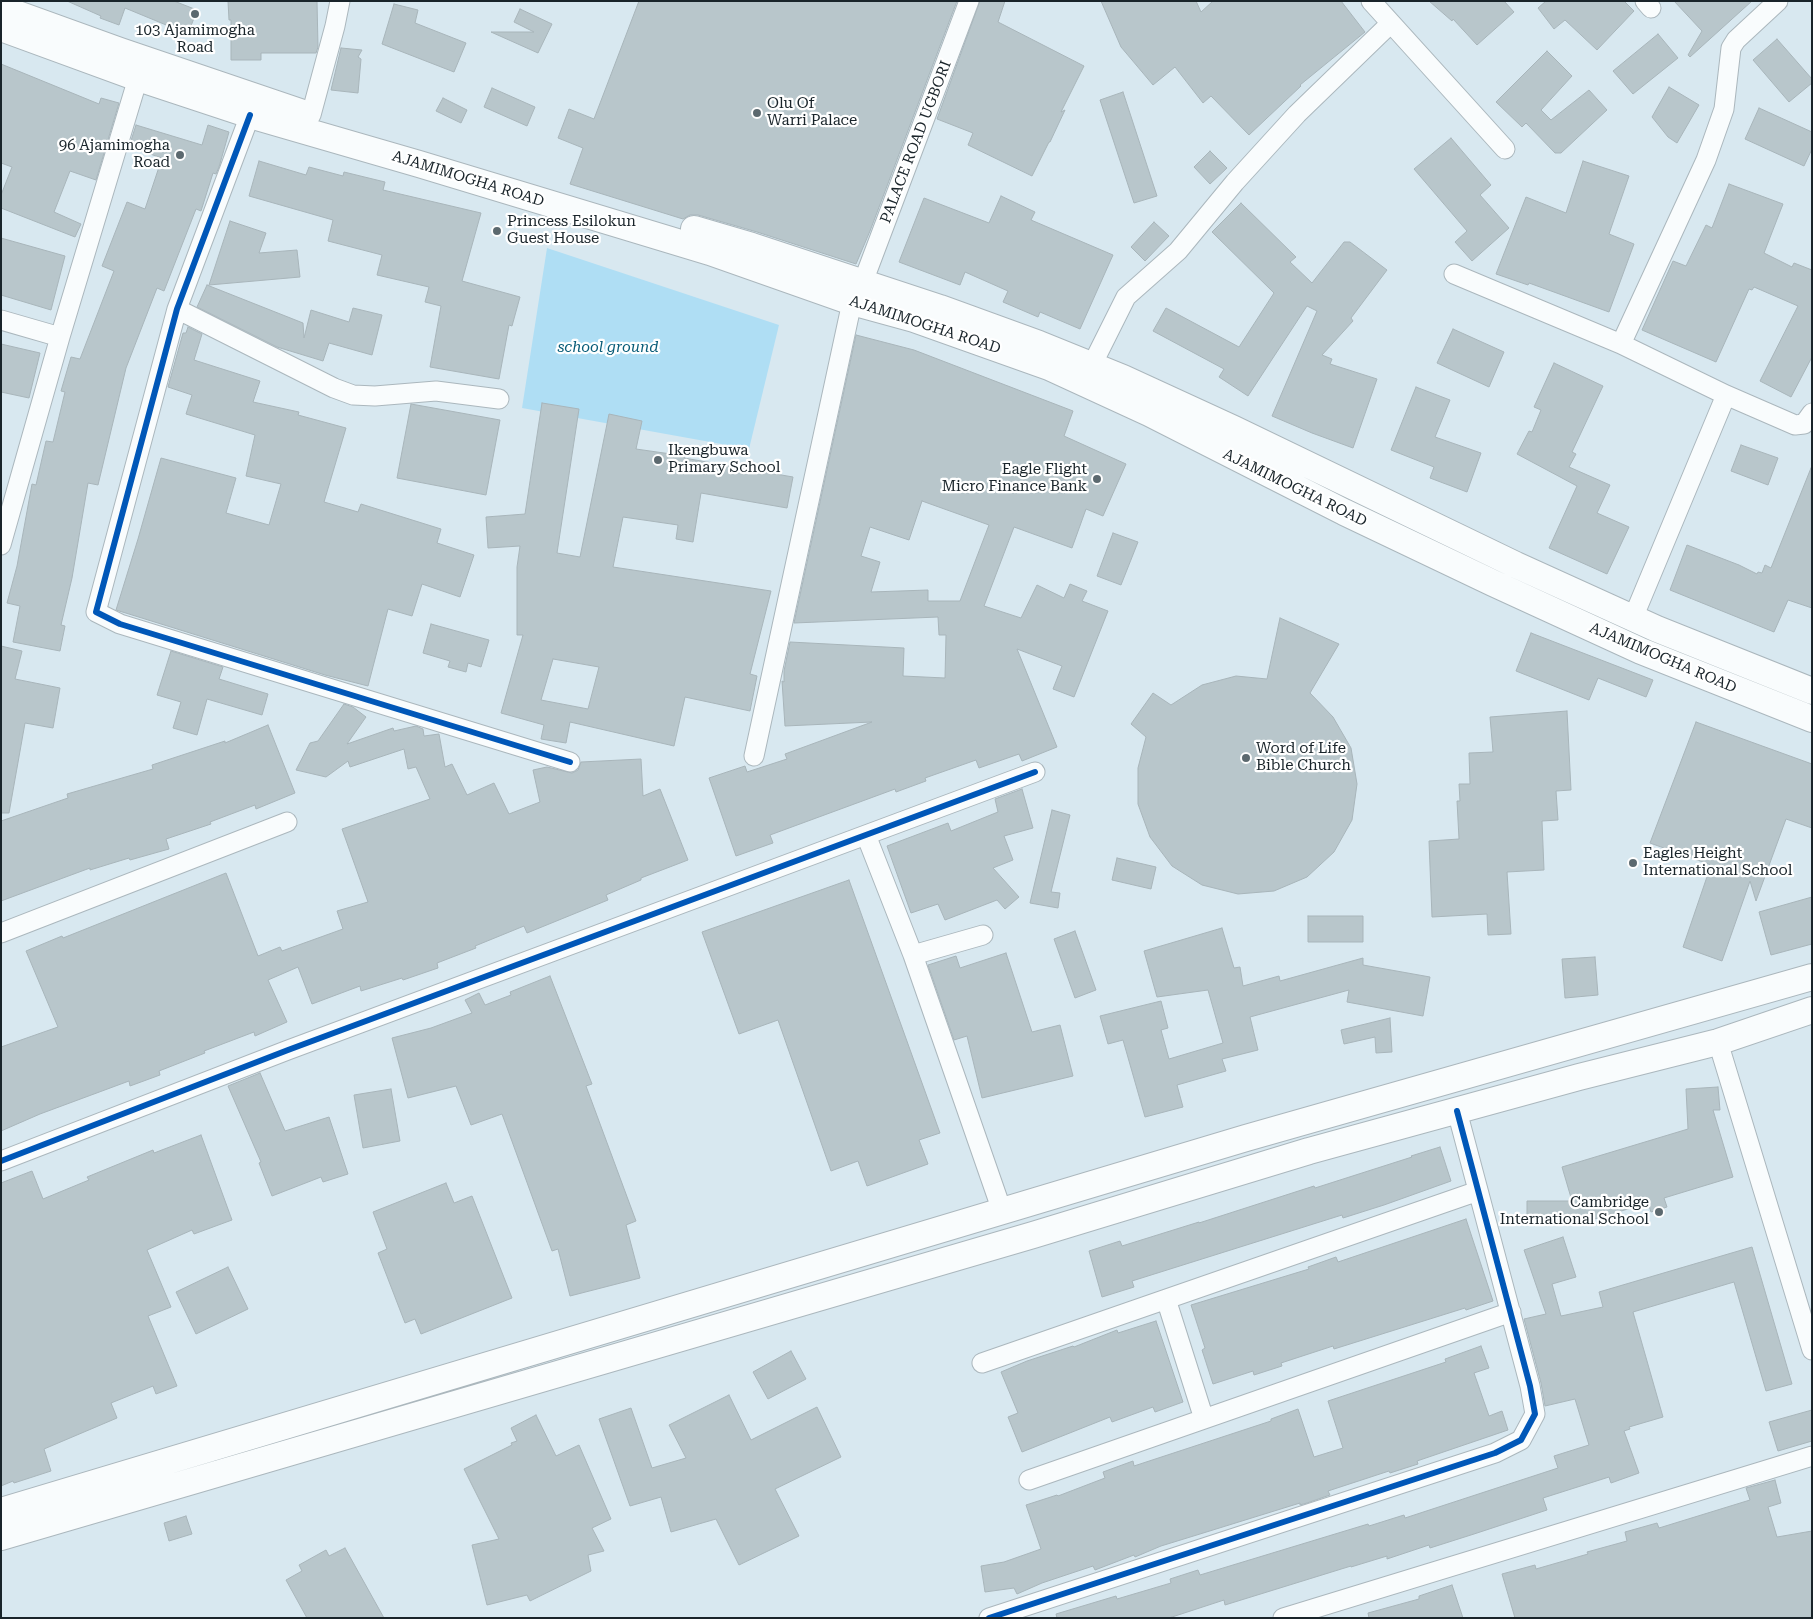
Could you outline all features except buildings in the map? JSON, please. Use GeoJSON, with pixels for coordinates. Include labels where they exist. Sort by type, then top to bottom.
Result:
{"type":"FeatureCollection","features":[{"type":"Feature","properties":{"kind":"main road","name":"AJAMIMOGHA ROAD"},"geometry":{"type":"LineString","coordinates":[[1,8],[120,51],[311,115],[752,246],[914,319],[1049,367],[1149,413],[1335,508],[1493,583],[1641,651],[1812,719]]}},
{"type":"Feature","properties":{"kind":"main road","name":"AJAMIMOGHA ROAD"},"geometry":{"type":"LineString","coordinates":[[1,28],[138,78],[250,115],[710,252],[1039,344],[1092,365],[1234,429],[1516,565],[1633,618],[1812,691]]}},
{"type":"Feature","properties":{"kind":"main road"},"geometry":{"type":"LineString","coordinates":[[1,1511],[1255,1135],[1812,977]]}},
{"type":"Feature","properties":{"kind":"main road"},"geometry":{"type":"LineString","coordinates":[[1,1537],[711,1330],[1309,1151],[1579,1077],[1718,1042],[1812,1010]]}},
{"type":"Feature","properties":{"kind":"main road"},"geometry":{"type":"LineString","coordinates":[[698,1302],[711,1330]]}},
{"type":"Feature","properties":{"kind":"street"},"geometry":{"type":"LineString","coordinates":[[311,115],[340,1]]}},
{"type":"Feature","properties":{"kind":"street","name":"PALACE ROAD UGBORI"},"geometry":{"type":"LineString","coordinates":[[754,756],[857,292],[969,1]]}},
{"type":"Feature","properties":{"kind":"street"},"geometry":{"type":"LineString","coordinates":[[1371,1],[1505,149]]}},
{"type":"Feature","properties":{"kind":"street"},"geometry":{"type":"LineString","coordinates":[[1621,344],[1706,160],[1724,109],[1731,48],[1736,40],[1778,1]]}},
{"type":"Feature","properties":{"kind":"street"},"geometry":{"type":"LineString","coordinates":[[1092,365],[1126,297],[1178,251],[1235,182],[1297,114],[1392,23]]}},
{"type":"Feature","properties":{"kind":"street"},"geometry":{"type":"LineString","coordinates":[[1,545],[60,337],[138,78]]}},
{"type":"Feature","properties":{"kind":"street"},"geometry":{"type":"LineString","coordinates":[[250,115],[177,309],[96,612],[120,624],[570,762]]}},
{"type":"Feature","properties":{"kind":"street"},"geometry":{"type":"LineString","coordinates":[[1454,274],[1621,344],[1726,395],[1795,425],[1804,424],[1812,413]]}},
{"type":"Feature","properties":{"kind":"street"},"geometry":{"type":"LineString","coordinates":[[177,309],[334,388],[353,395],[376,396],[436,390],[499,399]]}},
{"type":"Feature","properties":{"kind":"street"},"geometry":{"type":"LineString","coordinates":[[1,320],[60,337]]}},
{"type":"Feature","properties":{"kind":"street"},"geometry":{"type":"LineString","coordinates":[[1633,618],[1726,395]]}},
{"type":"Feature","properties":{"kind":"street"},"geometry":{"type":"LineString","coordinates":[[1,1161],[288,1050],[1035,772]]}},
{"type":"Feature","properties":{"kind":"street"},"geometry":{"type":"LineString","coordinates":[[1,933],[287,822]]}},
{"type":"Feature","properties":{"kind":"street"},"geometry":{"type":"LineString","coordinates":[[866,835],[913,955],[1002,1211]]}},
{"type":"Feature","properties":{"kind":"street"},"geometry":{"type":"LineString","coordinates":[[913,955],[984,935]]}},
{"type":"Feature","properties":{"kind":"street"},"geometry":{"type":"LineString","coordinates":[[1718,1042],[1812,1350]]}},
{"type":"Feature","properties":{"kind":"street"},"geometry":{"type":"LineString","coordinates":[[989,1618],[1494,1453],[1521,1440],[1535,1414],[1530,1386],[1457,1111]]}},
{"type":"Feature","properties":{"kind":"street"},"geometry":{"type":"LineString","coordinates":[[982,1363],[1478,1191]]}},
{"type":"Feature","properties":{"kind":"street"},"geometry":{"type":"LineString","coordinates":[[1166,1299],[1204,1419]]}},
{"type":"Feature","properties":{"kind":"street"},"geometry":{"type":"LineString","coordinates":[[1029,1480],[1510,1312]]}},
{"type":"Feature","properties":{"kind":"street"},"geometry":{"type":"LineString","coordinates":[[1283,1618],[1812,1456]]}},
{"type":"Feature","properties":{"kind":"green space","name":"school ground"},"geometry":{"type":"Polygon","coordinates":[[[547,248],[779,325],[749,449],[522,408],[547,248]]]}},
{"type":"Feature","properties":{"kind":"cycle path"},"geometry":{"type":"LineString","coordinates":[[250,115],[177,309],[96,612],[120,624],[570,762]]}},
{"type":"Feature","properties":{"kind":"cycle path"},"geometry":{"type":"LineString","coordinates":[[1,1161],[288,1050],[1035,772]]}},
{"type":"Feature","properties":{"kind":"cycle path"},"geometry":{"type":"LineString","coordinates":[[989,1618],[1495,1453],[1521,1440],[1535,1414],[1530,1386],[1457,1111]]}},
{"type":"Feature","properties":{"kind":"place","name":"103 Ajamimogha Road"},"geometry":{"type":"Point","coordinates":[195,14]}},
{"type":"Feature","properties":{"kind":"place","name":"Olu Of Warri Palace"},"geometry":{"type":"Point","coordinates":[757,113]}},
{"type":"Feature","properties":{"kind":"place","name":"96 Ajamimogha Road"},"geometry":{"type":"Point","coordinates":[180,155]}},
{"type":"Feature","properties":{"kind":"place","name":"Princess Esilokun Guest House"},"geometry":{"type":"Point","coordinates":[497,231]}},
{"type":"Feature","properties":{"kind":"place","name":"Ikengbuwa Primary School"},"geometry":{"type":"Point","coordinates":[658,460]}},
{"type":"Feature","properties":{"kind":"place","name":"Eagle Flight Micro Finance Bank"},"geometry":{"type":"Point","coordinates":[1097,479]}},
{"type":"Feature","properties":{"kind":"place","name":"Word of Life Bible Church"},"geometry":{"type":"Point","coordinates":[1246,758]}},
{"type":"Feature","properties":{"kind":"place","name":"Eagles Height International School"},"geometry":{"type":"Point","coordinates":[1633,863]}},
{"type":"Feature","properties":{"kind":"place","name":"Cambridge International School"},"geometry":{"type":"Point","coordinates":[1659,1212]}}]}
